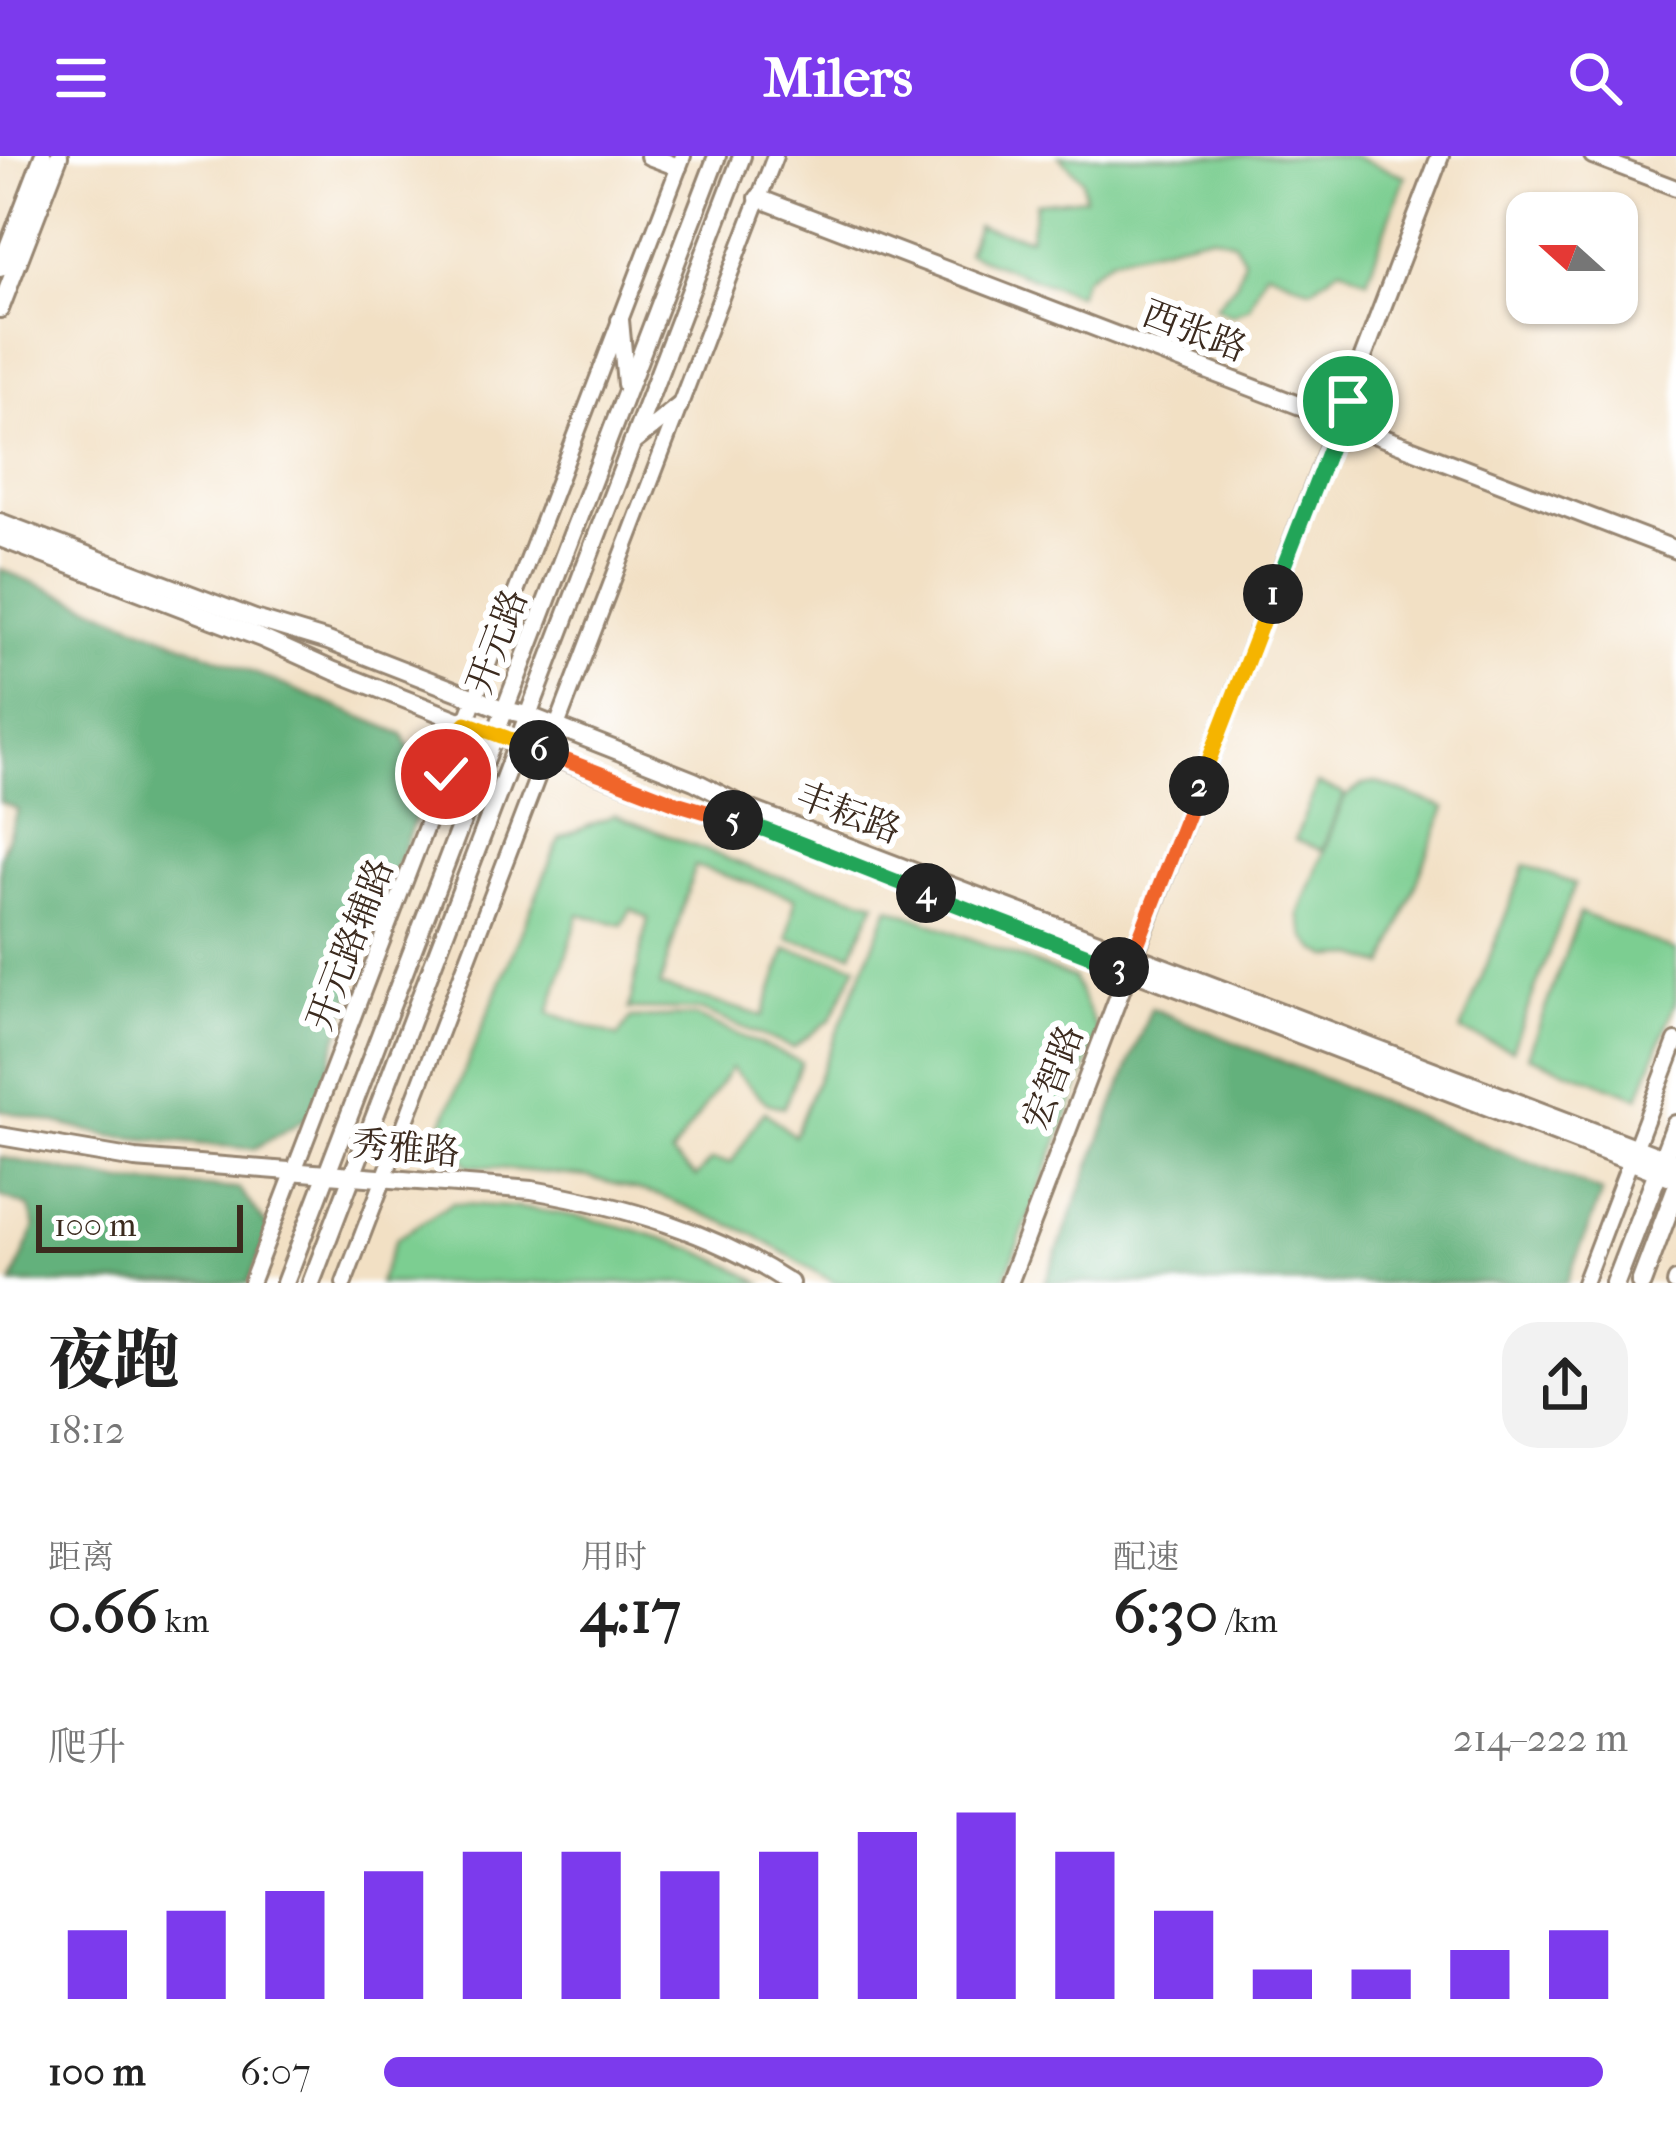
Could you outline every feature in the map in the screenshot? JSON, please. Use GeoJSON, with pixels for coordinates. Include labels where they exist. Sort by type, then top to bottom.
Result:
{"type":"FeatureCollection","features":[{"type":"Feature","properties":{"kind":"main road"},"geometry":{"type":"LineString","coordinates":[[1615,1283],[1668,1168],[1676,1125]]}},
{"type":"Feature","properties":{"kind":"main road"},"geometry":{"type":"LineString","coordinates":[[1641,1283],[1676,1190]]}},
{"type":"Feature","properties":{"kind":"street"},"geometry":{"type":"LineString","coordinates":[[0,268],[43,156]]}},
{"type":"Feature","properties":{"kind":"street"},"geometry":{"type":"LineString","coordinates":[[0,309],[59,156]]}},
{"type":"Feature","properties":{"kind":"street"},"geometry":{"type":"LineString","coordinates":[[649,156],[681,162]]}},
{"type":"Feature","properties":{"kind":"street","name":"开元路"},"geometry":{"type":"LineString","coordinates":[[285,1283],[717,156]]}},
{"type":"Feature","properties":{"kind":"street","name":"开元路"},"geometry":{"type":"LineString","coordinates":[[311,1283],[742,156]]}},
{"type":"Feature","properties":{"kind":"street"},"geometry":{"type":"LineString","coordinates":[[344,1283],[775,156]]}},
{"type":"Feature","properties":{"kind":"street","name":"宏智路"},"geometry":{"type":"LineString","coordinates":[[1009,1283],[1440,156]]}},
{"type":"Feature","properties":{"kind":"street"},"geometry":{"type":"LineString","coordinates":[[1592,156],[1676,188]]}},
{"type":"Feature","properties":{"kind":"street","name":"开元路辅路"},"geometry":{"type":"LineString","coordinates":[[251,1283],[681,162]]}},
{"type":"Feature","properties":{"kind":"street","name":"西张路"},"geometry":{"type":"LineString","coordinates":[[758,198],[1676,550]]}},
{"type":"Feature","properties":{"kind":"street"},"geometry":{"type":"LineString","coordinates":[[620,320],[627,391]]}},
{"type":"Feature","properties":{"kind":"street"},"geometry":{"type":"LineString","coordinates":[[632,444],[679,406]]}},
{"type":"Feature","properties":{"kind":"street","name":"丰耘路"},"geometry":{"type":"LineString","coordinates":[[0,522],[694,781],[747,808],[1130,963]]}},
{"type":"Feature","properties":{"kind":"street","name":"丰耘路"},"geometry":{"type":"LineString","coordinates":[[0,538],[495,735],[1130,963],[1668,1168]]}},
{"type":"Feature","properties":{"kind":"street"},"geometry":{"type":"LineString","coordinates":[[1584,1283],[1676,1041]]}},
{"type":"Feature","properties":{"kind":"street","name":"秀雅路"},"geometry":{"type":"LineString","coordinates":[[0,1136],[135,1159],[532,1190],[632,1210],[714,1241],[790,1283]]}},
{"type":"Feature","properties":{"kind":"green space"},"geometry":{"type":"Polygon","coordinates":[[[1059,156],[1352,156],[1405,176],[1367,280],[1341,267],[1311,289],[1266,270],[1249,307],[1232,315],[1215,307],[1237,282],[1244,259],[1234,242],[1211,235],[1112,258],[1084,278],[1077,295],[967,253],[977,226],[1030,238],[1036,203],[1085,198],[1082,179],[1059,156]]]}},
{"type":"Feature","properties":{"kind":"green space"},"geometry":{"type":"Polygon","coordinates":[[[0,569],[403,734],[427,787],[359,966],[315,1113],[254,1149],[111,1136],[0,1110],[0,857],[18,810],[0,802],[0,569]]]}},
{"type":"Feature","properties":{"kind":"green space"},"geometry":{"type":"Polygon","coordinates":[[[1376,782],[1445,808],[1385,966],[1358,956],[1330,957],[1317,950],[1306,938],[1299,915],[1344,798],[1376,782]]]}},
{"type":"Feature","properties":{"kind":"green space"},"geometry":{"type":"Polygon","coordinates":[[[1317,784],[1344,794],[1322,850],[1295,840],[1317,784]]]}},
{"type":"Feature","properties":{"kind":"green space"},"geometry":{"type":"Polygon","coordinates":[[[614,815],[759,871],[876,902],[852,953],[788,939],[795,898],[695,866],[660,986],[763,1016],[786,949],[857,965],[831,1019],[793,1048],[700,1010],[629,1009],[648,918],[631,909],[622,925],[579,914],[549,1013],[618,1037],[631,1018],[695,1016],[801,1062],[784,1108],[767,1103],[731,1068],[671,1155],[696,1177],[711,1160],[731,1163],[764,1111],[794,1136],[889,907],[1073,978],[1099,1034],[1003,1283],[835,1283],[751,1233],[660,1196],[588,1177],[467,1165],[442,1125],[560,838],[614,815]]]}},
{"type":"Feature","properties":{"kind":"green space"},"geometry":{"type":"Polygon","coordinates":[[[1525,865],[1575,884],[1512,1050],[1461,1031],[1525,865]]]}},
{"type":"Feature","properties":{"kind":"green space"},"geometry":{"type":"Polygon","coordinates":[[[1580,913],[1676,951],[1676,1000],[1639,1097],[1528,1056],[1580,913]]]}},
{"type":"Feature","properties":{"kind":"green space"},"geometry":{"type":"Polygon","coordinates":[[[1151,1008],[1602,1192],[1567,1283],[1045,1283],[1151,1008]]]}},
{"type":"Feature","properties":{"kind":"green space"},"geometry":{"type":"Polygon","coordinates":[[[0,1157],[123,1182],[239,1189],[270,1230],[248,1283],[12,1283],[35,1227],[29,1207],[0,1196],[0,1157]]]}},
{"type":"Feature","properties":{"kind":"green space"},"geometry":{"type":"Polygon","coordinates":[[[452,1203],[543,1211],[635,1230],[714,1258],[761,1283],[379,1283],[396,1239],[452,1203]]]}},
{"type":"Feature","properties":{"kind":"route"},"geometry":{"type":"LineString","coordinates":[[446,774],[466,723],[676,803],[766,830],[1127,970],[1348,401]]}}]}
